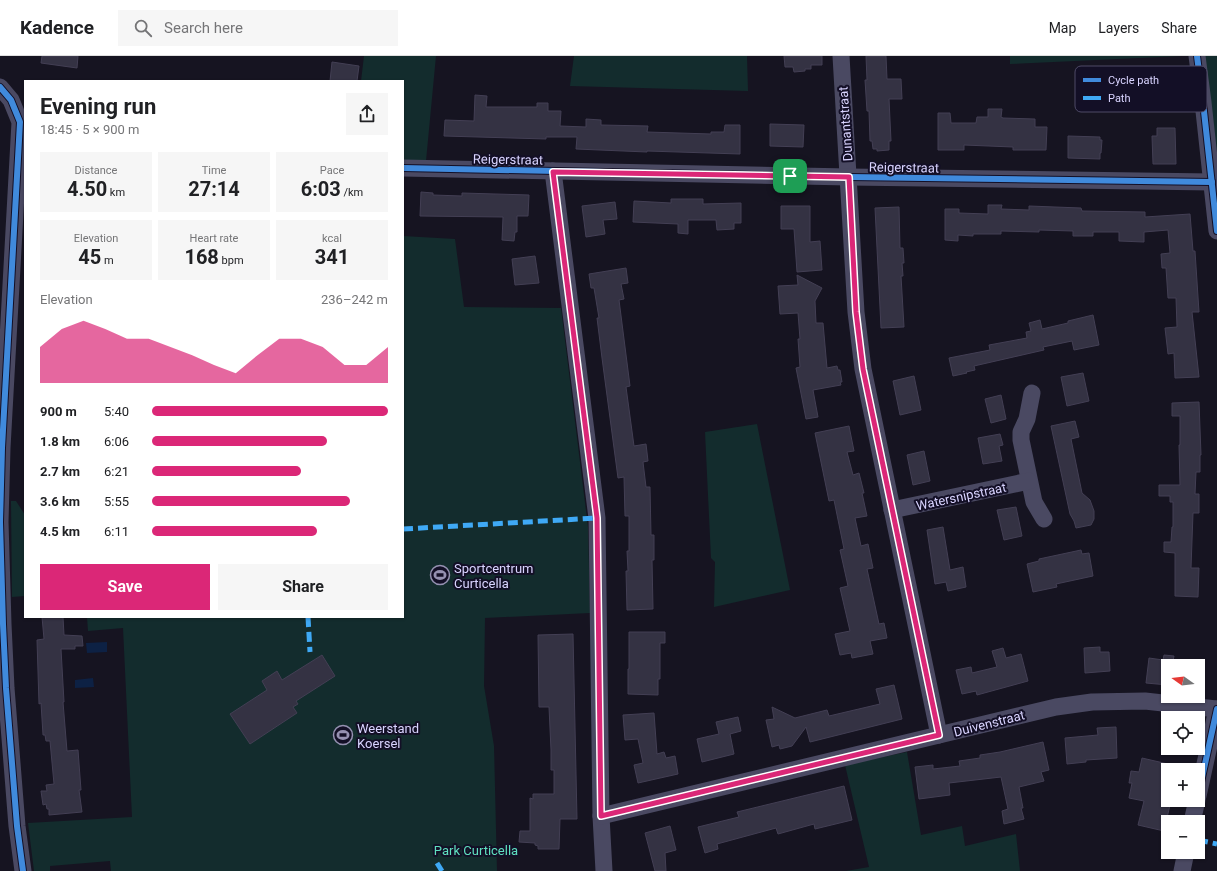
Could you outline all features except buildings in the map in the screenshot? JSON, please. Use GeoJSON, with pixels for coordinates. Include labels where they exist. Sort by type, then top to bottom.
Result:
{"type":"FeatureCollection","features":[{"type":"Feature","properties":{"kind":"street","name":"Dunantstraat"},"geometry":{"type":"LineString","coordinates":[[841,56],[856,312],[863,369],[939,735]]}},
{"type":"Feature","properties":{"kind":"street"},"geometry":{"type":"LineString","coordinates":[[1197,56],[1198,66]]}},
{"type":"Feature","properties":{"kind":"street"},"geometry":{"type":"LineString","coordinates":[[0,87],[11,100],[23,123],[2,448],[0,522],[3,632],[17,826],[23,871]]}},
{"type":"Feature","properties":{"kind":"street"},"geometry":{"type":"LineString","coordinates":[[1204,112],[1217,231]]}},
{"type":"Feature","properties":{"kind":"street","name":"Reigerstraat"},"geometry":{"type":"LineString","coordinates":[[404,168],[553,172],[1212,182]]}},
{"type":"Feature","properties":{"kind":"street"},"geometry":{"type":"LineString","coordinates":[[553,172],[597,518],[601,816],[604,871]]}},
{"type":"Feature","properties":{"kind":"street"},"geometry":{"type":"LineString","coordinates":[[1032,393],[1027,419],[1021,432],[1021,440],[1034,502],[1044,519]]}},
{"type":"Feature","properties":{"kind":"street","name":"Watersnipstraat"},"geometry":{"type":"LineString","coordinates":[[892,510],[1029,482]]}},
{"type":"Feature","properties":{"kind":"street","name":"Duivenstraat"},"geometry":{"type":"LineString","coordinates":[[601,816],[1056,707],[1092,702],[1145,701],[1217,709]]}},
{"type":"Feature","properties":{"kind":"street"},"geometry":{"type":"LineString","coordinates":[[1205,764],[1217,709]]}},
{"type":"Feature","properties":{"kind":"street"},"geometry":{"type":"LineString","coordinates":[[1182,871],[1185,859]]}},
{"type":"Feature","properties":{"kind":"green space"},"geometry":{"type":"Polygon","coordinates":[[[364,56],[436,56],[426,161],[404,160],[404,80],[361,80],[364,56]]]}},
{"type":"Feature","properties":{"kind":"green space"},"geometry":{"type":"Polygon","coordinates":[[[574,56],[747,56],[748,91],[570,86],[574,56]]]}},
{"type":"Feature","properties":{"kind":"green space"},"geometry":{"type":"Polygon","coordinates":[[[1010,56],[1182,56],[1010,64],[1010,56]]]}},
{"type":"Feature","properties":{"kind":"green space"},"geometry":{"type":"Polygon","coordinates":[[[1202,56],[1217,56],[1217,155],[1207,89],[1207,66],[1204,66],[1202,56]]]}},
{"type":"Feature","properties":{"kind":"green space","name":"Sportcentrum Curticella"},"geometry":{"type":"Polygon","coordinates":[[[404,236],[455,239],[464,307],[561,308],[588,527],[590,613],[485,618],[484,686],[494,746],[497,871],[111,871],[110,861],[50,866],[50,871],[34,871],[28,823],[132,817],[123,628],[88,631],[87,618],[404,618],[404,236]]]}},
{"type":"Feature","properties":{"kind":"green space"},"geometry":{"type":"Polygon","coordinates":[[[757,424],[790,590],[714,607],[715,562],[711,558],[705,432],[757,424]]]}},
{"type":"Feature","properties":{"kind":"green space"},"geometry":{"type":"Polygon","coordinates":[[[11,501],[16,501],[24,513],[24,596],[12,597],[11,501]]]}},
{"type":"Feature","properties":{"kind":"green space"},"geometry":{"type":"Polygon","coordinates":[[[907,752],[921,835],[962,826],[965,846],[1016,834],[1020,871],[846,871],[869,867],[845,765],[907,752]]]}},
{"type":"Feature","properties":{"kind":"water"},"geometry":{"type":"Polygon","coordinates":[[[107,642],[107,652],[87,653],[86,643],[107,642]]]}},
{"type":"Feature","properties":{"kind":"water"},"geometry":{"type":"Polygon","coordinates":[[[93,678],[94,687],[75,688],[75,680],[93,678]]]}},
{"type":"Feature","properties":{"kind":"marked path"},"geometry":{"type":"LineString","coordinates":[[404,529],[597,518]]}},
{"type":"Feature","properties":{"kind":"marked path"},"geometry":{"type":"LineString","coordinates":[[308,618],[310,652]]}},
{"type":"Feature","properties":{"kind":"marked path"},"geometry":{"type":"LineString","coordinates":[[1205,841],[1217,844]]}},
{"type":"Feature","properties":{"kind":"marked path"},"geometry":{"type":"LineString","coordinates":[[437,863],[442,871]]}},
{"type":"Feature","properties":{"kind":"cycle path"},"geometry":{"type":"LineString","coordinates":[[1197,56],[1198,66]]}},
{"type":"Feature","properties":{"kind":"cycle path"},"geometry":{"type":"LineString","coordinates":[[0,87],[11,100],[20,122],[2,448],[0,522],[6,688],[17,826],[23,871]]}},
{"type":"Feature","properties":{"kind":"cycle path"},"geometry":{"type":"LineString","coordinates":[[1204,112],[1217,231]]}},
{"type":"Feature","properties":{"kind":"cycle path"},"geometry":{"type":"LineString","coordinates":[[404,168],[849,177],[1212,182]]}},
{"type":"Feature","properties":{"kind":"cycle path"},"geometry":{"type":"LineString","coordinates":[[1205,764],[1217,709]]}},
{"type":"Feature","properties":{"kind":"place","name":"Sportcentrum Curticella"},"geometry":{"type":"Point","coordinates":[440,575]}},
{"type":"Feature","properties":{"kind":"place","name":"Weerstand Koersel"},"geometry":{"type":"Point","coordinates":[343,735]}},
{"type":"Feature","properties":{"kind":"route"},"geometry":{"type":"LineString","coordinates":[[553,172],[790,176],[849,177],[856,312],[863,369],[939,735],[601,816],[597,518],[553,172]]}},
{"type":"Feature","properties":{"kind":"park label","name":"Park Curticella"},"geometry":{"type":"Point","coordinates":[476,850]}}]}
